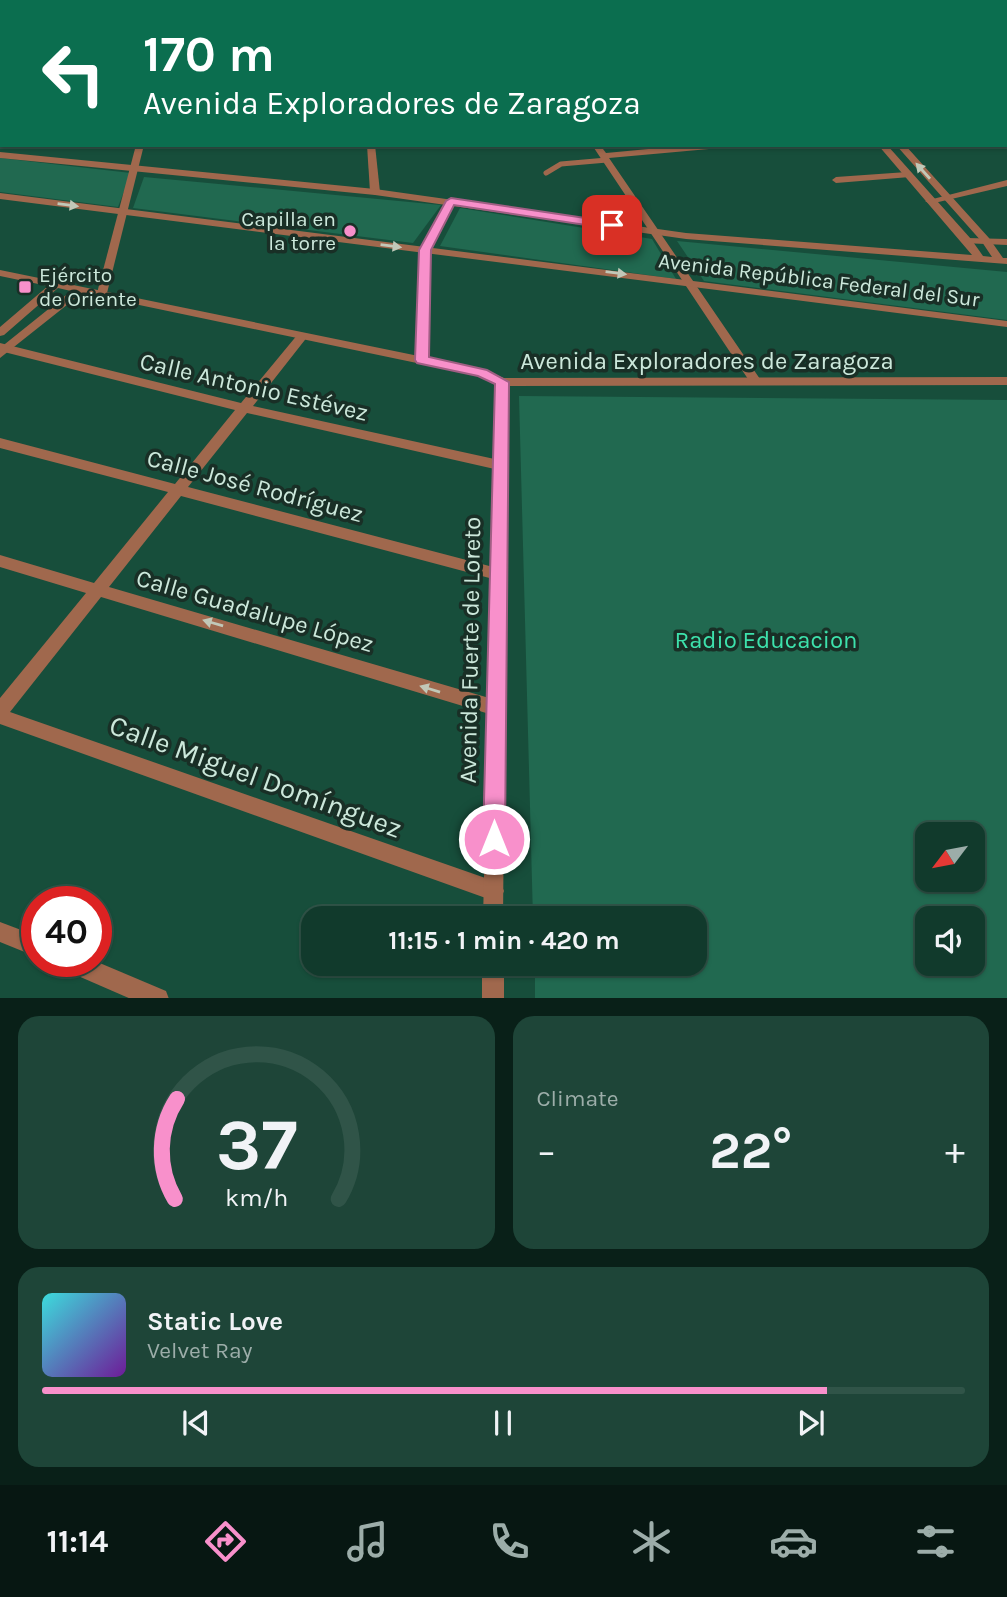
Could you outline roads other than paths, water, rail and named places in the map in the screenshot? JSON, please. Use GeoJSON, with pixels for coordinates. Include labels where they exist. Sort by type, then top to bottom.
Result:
{"type":"FeatureCollection","features":[{"type":"Feature","properties":{"kind":"street"},"geometry":{"type":"LineString","coordinates":[[102,293],[140,147]]}},
{"type":"Feature","properties":{"kind":"street"},"geometry":{"type":"LineString","coordinates":[[371,147],[375,192]]}},
{"type":"Feature","properties":{"kind":"street"},"geometry":{"type":"LineString","coordinates":[[597,147],[756,382]]}},
{"type":"Feature","properties":{"kind":"street"},"geometry":{"type":"LineString","coordinates":[[605,158],[702,147]]}},
{"type":"Feature","properties":{"kind":"street"},"geometry":{"type":"LineString","coordinates":[[884,147],[979,258]]}},
{"type":"Feature","properties":{"kind":"street"},"geometry":{"type":"LineString","coordinates":[[902,147],[1003,260]]}},
{"type":"Feature","properties":{"kind":"street","name":"Avenida República Federal del Sur"},"geometry":{"type":"LineString","coordinates":[[0,155],[375,192],[654,232],[1003,260]]}},
{"type":"Feature","properties":{"kind":"street"},"geometry":{"type":"LineString","coordinates":[[836,180],[907,175]]}},
{"type":"Feature","properties":{"kind":"street"},"geometry":{"type":"LineString","coordinates":[[930,201],[1007,183]]}},
{"type":"Feature","properties":{"kind":"street","name":"Avenida República Federal del Sur"},"geometry":{"type":"LineString","coordinates":[[0,196],[1007,324]]}},
{"type":"Feature","properties":{"kind":"street"},"geometry":{"type":"LineString","coordinates":[[422,360],[425,250],[451,201]]}},
{"type":"Feature","properties":{"kind":"street"},"geometry":{"type":"LineString","coordinates":[[967,241],[1007,242]]}},
{"type":"Feature","properties":{"kind":"street","name":"Avenida Exploradores de Zaragoza"},"geometry":{"type":"LineString","coordinates":[[0,273],[482,373],[502,382],[1007,381]]}},
{"type":"Feature","properties":{"kind":"street"},"geometry":{"type":"LineString","coordinates":[[0,333],[58,284]]}},
{"type":"Feature","properties":{"kind":"street"},"geometry":{"type":"LineString","coordinates":[[2,350],[80,289]]}},
{"type":"Feature","properties":{"kind":"street"},"geometry":{"type":"LineString","coordinates":[[0,713],[302,336]]}},
{"type":"Feature","properties":{"kind":"street","name":"Calle Antonio Estévez"},"geometry":{"type":"LineString","coordinates":[[2,350],[243,408],[499,465]]}},
{"type":"Feature","properties":{"kind":"street","name":"Avenida Fuerte de Loreto"},"geometry":{"type":"LineString","coordinates":[[494,906],[502,382]]}},
{"type":"Feature","properties":{"kind":"street","name":"Calle José Rodríguez"},"geometry":{"type":"LineString","coordinates":[[0,443],[497,574]]}},
{"type":"Feature","properties":{"kind":"street","name":"Calle Guadalupe López"},"geometry":{"type":"LineString","coordinates":[[0,561],[496,708]]}},
{"type":"Feature","properties":{"kind":"street","name":"Calle Miguel Domínguez"},"geometry":{"type":"LineString","coordinates":[[0,713],[494,891]]}},
{"type":"Feature","properties":{"kind":"street"},"geometry":{"type":"LineString","coordinates":[[0,932],[21,941]]}},
{"type":"Feature","properties":{"kind":"street"},"geometry":{"type":"LineString","coordinates":[[493,976],[493,998]]}},
{"type":"Feature","properties":{"kind":"street"},"geometry":{"type":"LineString","coordinates":[[107,977],[156,998]]}},
{"type":"Feature","properties":{"kind":"lane"},"geometry":{"type":"LineString","coordinates":[[546,173],[561,164],[605,158]]}},
{"type":"Feature","properties":{"kind":"place","name":"Capilla en la torre"},"geometry":{"type":"Point","coordinates":[350,231]}},
{"type":"Feature","properties":{"kind":"place","name":"Ejército de Oriente"},"geometry":{"type":"Point","coordinates":[25,287]}},
{"type":"Feature","properties":{"kind":"park label","name":"Radio Educacion"},"geometry":{"type":"Point","coordinates":[766,640]}}]}
